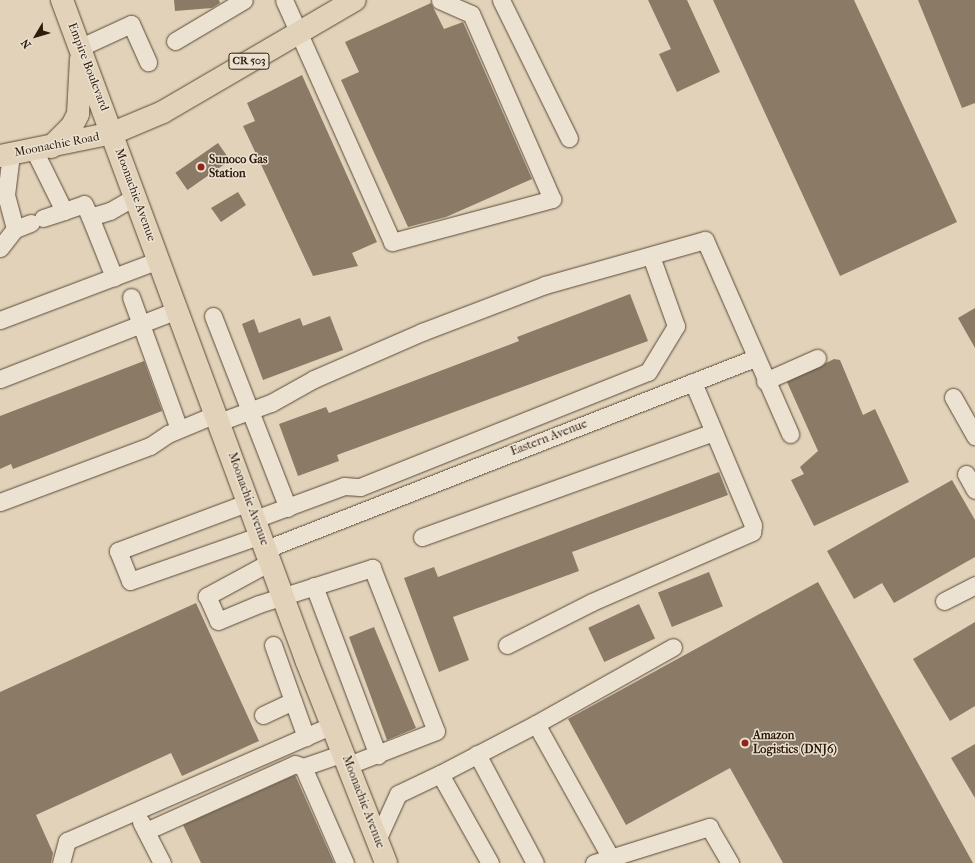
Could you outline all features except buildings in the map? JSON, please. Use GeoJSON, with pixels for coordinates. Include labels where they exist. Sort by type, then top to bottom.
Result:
{"type":"FeatureCollection","features":[{"type":"Feature","properties":{"kind":"main road","name":"Empire Boulevard"},"geometry":{"type":"LineString","coordinates":[[62,0],[113,133]]}},
{"type":"Feature","properties":{"kind":"main road","name":"CR 503"},"geometry":{"type":"LineString","coordinates":[[113,133],[163,112],[303,29],[356,1]]}},
{"type":"Feature","properties":{"kind":"main road"},"geometry":{"type":"LineString","coordinates":[[42,148],[72,126],[78,114],[81,47]]}},
{"type":"Feature","properties":{"kind":"main road","name":"Moonachie Road"},"geometry":{"type":"LineString","coordinates":[[5,155],[113,133]]}},
{"type":"Feature","properties":{"kind":"main road","name":"Moonachie Avenue"},"geometry":{"type":"LineString","coordinates":[[113,133],[283,596],[386,863]]}},
{"type":"Feature","properties":{"kind":"street"},"geometry":{"type":"LineString","coordinates":[[175,41],[244,0]]}},
{"type":"Feature","properties":{"kind":"street"},"geometry":{"type":"LineString","coordinates":[[284,0],[303,29],[392,242],[552,199],[471,14],[440,0]]}},
{"type":"Feature","properties":{"kind":"street"},"geometry":{"type":"LineString","coordinates":[[501,0],[569,138]]}},
{"type":"Feature","properties":{"kind":"street"},"geometry":{"type":"LineString","coordinates":[[81,47],[131,24],[148,62]]}},
{"type":"Feature","properties":{"kind":"street"},"geometry":{"type":"LineString","coordinates":[[42,148],[64,210]]}},
{"type":"Feature","properties":{"kind":"street"},"geometry":{"type":"LineString","coordinates":[[5,155],[6,195],[14,229]]}},
{"type":"Feature","properties":{"kind":"street"},"geometry":{"type":"LineString","coordinates":[[90,218],[110,211],[136,196]]}},
{"type":"Feature","properties":{"kind":"street"},"geometry":{"type":"LineString","coordinates":[[0,248],[14,229],[84,204],[114,277]]}},
{"type":"Feature","properties":{"kind":"street"},"geometry":{"type":"LineString","coordinates":[[0,502],[150,446],[179,429],[271,403],[314,379],[422,332],[545,285],[705,240],[765,381],[790,434]]}},
{"type":"Feature","properties":{"kind":"street"},"geometry":{"type":"LineString","coordinates":[[146,831],[295,764],[303,767],[378,755],[436,731],[372,568],[283,596],[218,621],[207,596],[260,533],[288,508],[344,486],[360,487],[648,372],[676,326],[650,256]]}},
{"type":"Feature","properties":{"kind":"street"},"geometry":{"type":"LineString","coordinates":[[0,320],[159,260]]}},
{"type":"Feature","properties":{"kind":"street"},"geometry":{"type":"LineString","coordinates":[[130,298],[179,429]]}},
{"type":"Feature","properties":{"kind":"street"},"geometry":{"type":"LineString","coordinates":[[0,379],[177,310]]}},
{"type":"Feature","properties":{"kind":"street"},"geometry":{"type":"LineString","coordinates":[[213,316],[288,508]]}},
{"type":"Feature","properties":{"kind":"street","name":"Eastern Avenue"},"geometry":{"type":"LineString","coordinates":[[260,533],[693,382],[755,358]]}},
{"type":"Feature","properties":{"kind":"street"},"geometry":{"type":"LineString","coordinates":[[765,381],[817,358]]}},
{"type":"Feature","properties":{"kind":"street"},"geometry":{"type":"LineString","coordinates":[[507,645],[592,602],[752,532],[753,524],[693,382]]}},
{"type":"Feature","properties":{"kind":"street"},"geometry":{"type":"LineString","coordinates":[[953,397],[975,436]]}},
{"type":"Feature","properties":{"kind":"street"},"geometry":{"type":"LineString","coordinates":[[422,537],[714,432]]}},
{"type":"Feature","properties":{"kind":"street"},"geometry":{"type":"LineString","coordinates":[[966,474],[975,490]]}},
{"type":"Feature","properties":{"kind":"street"},"geometry":{"type":"LineString","coordinates":[[260,533],[130,581],[118,551],[260,533]]}},
{"type":"Feature","properties":{"kind":"street"},"geometry":{"type":"LineString","coordinates":[[944,601],[975,585]]}},
{"type":"Feature","properties":{"kind":"street"},"geometry":{"type":"LineString","coordinates":[[314,586],[378,755]]}},
{"type":"Feature","properties":{"kind":"street"},"geometry":{"type":"LineString","coordinates":[[273,645],[306,737]]}},
{"type":"Feature","properties":{"kind":"street"},"geometry":{"type":"LineString","coordinates":[[377,840],[398,794],[536,724],[674,647]]}},
{"type":"Feature","properties":{"kind":"street"},"geometry":{"type":"LineString","coordinates":[[263,714],[293,701]]}},
{"type":"Feature","properties":{"kind":"street"},"geometry":{"type":"LineString","coordinates":[[536,724],[611,858]]}},
{"type":"Feature","properties":{"kind":"street"},"geometry":{"type":"LineString","coordinates":[[61,863],[67,840],[333,725]]}},
{"type":"Feature","properties":{"kind":"street"},"geometry":{"type":"LineString","coordinates":[[477,754],[535,863]]}},
{"type":"Feature","properties":{"kind":"street"},"geometry":{"type":"LineString","coordinates":[[303,767],[345,863]]}},
{"type":"Feature","properties":{"kind":"street"},"geometry":{"type":"LineString","coordinates":[[440,774],[490,863]]}},
{"type":"Feature","properties":{"kind":"street"},"geometry":{"type":"LineString","coordinates":[[135,811],[162,863]]}},
{"type":"Feature","properties":{"kind":"street"},"geometry":{"type":"LineString","coordinates":[[594,863],[709,827],[730,863]]}},
{"type":"Feature","properties":{"kind":"place","name":"Sunoco Gas Station"},"geometry":{"type":"Point","coordinates":[201,167]}},
{"type":"Feature","properties":{"kind":"place","name":"Amazon Logistics (DNJ6)"},"geometry":{"type":"Point","coordinates":[745,743]}}]}
